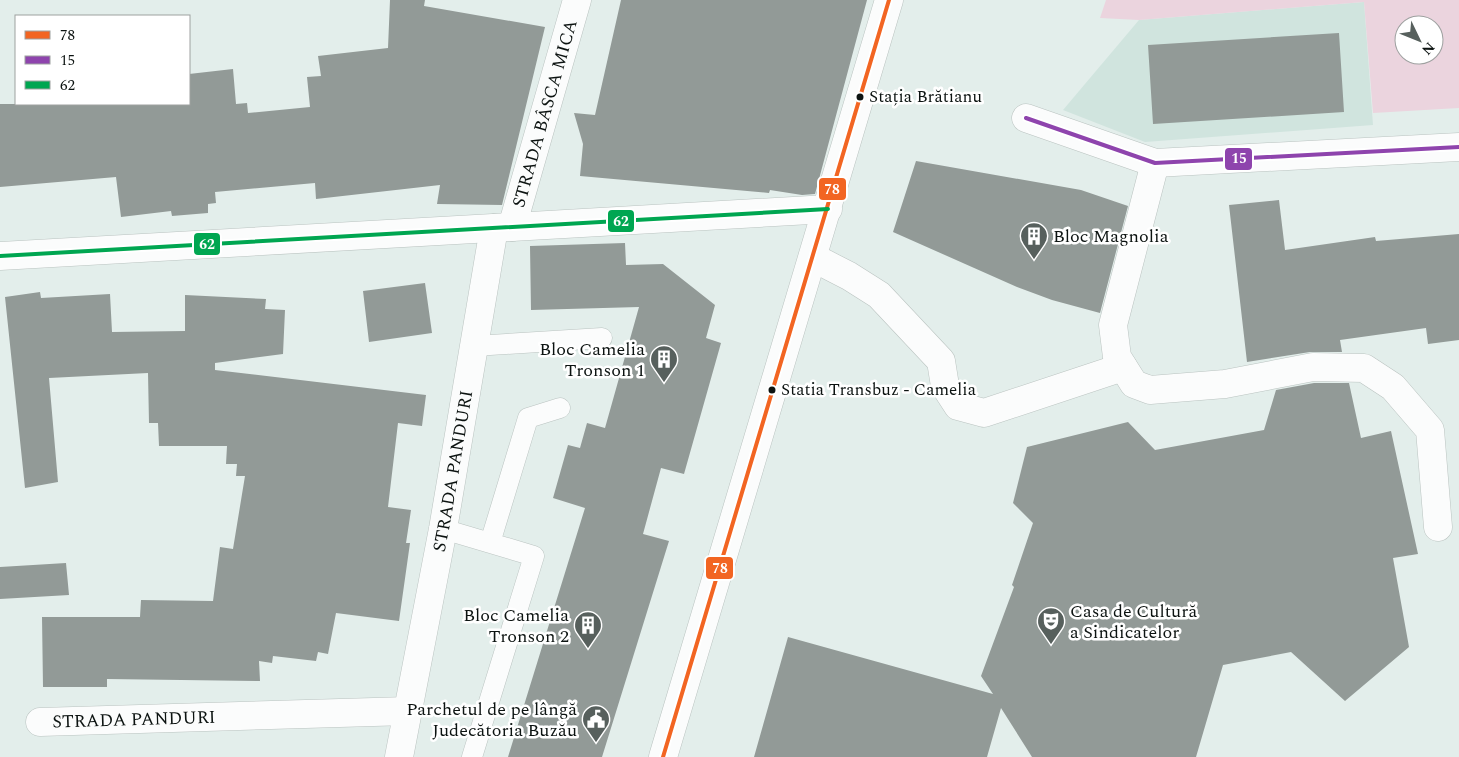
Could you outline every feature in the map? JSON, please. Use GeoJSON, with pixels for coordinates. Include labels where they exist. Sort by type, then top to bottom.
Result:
{"type":"FeatureCollection","features":[{"type":"Feature","properties":{"kind":"street","name":"STRADA BÂSCA MICA"},"geometry":{"type":"LineString","coordinates":[[503,228],[578,0]]}},
{"type":"Feature","properties":{"kind":"street"},"geometry":{"type":"LineString","coordinates":[[663,757],[814,258],[889,0]]}},
{"type":"Feature","properties":{"kind":"street"},"geometry":{"type":"LineString","coordinates":[[1026,118],[1156,163],[1459,147]]}},
{"type":"Feature","properties":{"kind":"street"},"geometry":{"type":"LineString","coordinates":[[1156,163],[1113,325],[1117,357],[1134,384],[1150,390],[1225,384],[1313,367],[1364,368],[1393,387],[1430,430],[1438,527]]}},
{"type":"Feature","properties":{"kind":"street"},"geometry":{"type":"LineString","coordinates":[[0,256],[828,209]]}},
{"type":"Feature","properties":{"kind":"street","name":"STRADA PANDURI"},"geometry":{"type":"LineString","coordinates":[[398,757],[443,529],[474,346],[503,228]]}},
{"type":"Feature","properties":{"kind":"street"},"geometry":{"type":"LineString","coordinates":[[814,258],[849,276],[879,295],[941,361],[945,386],[958,406],[984,413],[1123,367]]}},
{"type":"Feature","properties":{"kind":"street","name":"STRADA PANDURI"},"geometry":{"type":"LineString","coordinates":[[40,722],[408,711]]}},
{"type":"Feature","properties":{"kind":"lane"},"geometry":{"type":"LineString","coordinates":[[474,346],[602,338]]}},
{"type":"Feature","properties":{"kind":"lane"},"geometry":{"type":"LineString","coordinates":[[490,543],[528,418],[560,408]]}},
{"type":"Feature","properties":{"kind":"lane"},"geometry":{"type":"LineString","coordinates":[[443,529],[534,556],[472,757]]}},
{"type":"Feature","properties":{"kind":"shaded area"},"geometry":{"type":"Polygon","coordinates":[[[1106,0],[1459,0],[1459,108],[1373,113],[1364,2],[1139,20],[1100,18],[1106,0]]]}},
{"type":"Feature","properties":{"kind":"shaded area"},"geometry":{"type":"Polygon","coordinates":[[[1364,2],[1373,125],[1145,142],[1063,110],[1139,20],[1364,2]]]}},
{"type":"Feature","properties":{"kind":"building"},"geometry":{"type":"Polygon","coordinates":[[[390,0],[425,0],[424,6],[545,27],[502,205],[437,204],[440,185],[316,199],[315,183],[215,192],[216,203],[208,204],[208,213],[172,216],[171,211],[121,217],[116,177],[0,187],[0,104],[190,105],[190,74],[233,69],[236,104],[247,103],[248,113],[310,107],[307,77],[321,76],[318,56],[388,48],[390,0]]]}},
{"type":"Feature","properties":{"kind":"building"},"geometry":{"type":"Polygon","coordinates":[[[621,0],[867,0],[815,194],[802,195],[770,190],[769,193],[580,176],[583,144],[574,113],[595,115],[621,0]]]}},
{"type":"Feature","properties":{"kind":"building"},"geometry":{"type":"Polygon","coordinates":[[[1339,33],[1344,112],[1153,124],[1148,45],[1339,33]]]}},
{"type":"Feature","properties":{"kind":"building","name":"Bloc Magnolia"},"geometry":{"type":"Polygon","coordinates":[[[916,161],[1081,190],[1128,206],[1100,313],[1052,300],[1017,287],[893,232],[916,161]]]}},
{"type":"Feature","properties":{"kind":"building"},"geometry":{"type":"Polygon","coordinates":[[[1279,200],[1285,250],[1375,237],[1376,241],[1459,234],[1459,340],[1428,344],[1426,328],[1340,340],[1342,352],[1310,352],[1247,362],[1229,205],[1279,200]]]}},
{"type":"Feature","properties":{"kind":"building"},"geometry":{"type":"Polygon","coordinates":[[[625,243],[626,265],[663,264],[715,305],[706,338],[721,343],[684,474],[661,468],[643,534],[669,541],[602,757],[508,757],[585,508],[553,498],[568,445],[580,448],[587,423],[605,428],[639,307],[531,310],[530,246],[625,243]]]}},
{"type":"Feature","properties":{"kind":"building"},"geometry":{"type":"Polygon","coordinates":[[[425,283],[432,333],[369,342],[363,291],[425,283]]]}},
{"type":"Feature","properties":{"kind":"building"},"geometry":{"type":"Polygon","coordinates":[[[40,292],[41,298],[110,294],[112,332],[185,331],[185,295],[266,299],[265,309],[285,310],[283,354],[215,363],[215,370],[426,395],[422,426],[398,423],[388,507],[411,510],[406,543],[410,543],[399,621],[336,613],[328,654],[318,652],[316,661],[273,656],[272,663],[259,661],[260,681],[107,679],[107,687],[43,687],[42,617],[140,617],[141,600],[213,601],[220,547],[233,549],[245,476],[236,476],[237,464],[226,464],[227,446],[159,446],[158,423],[149,423],[148,373],[49,378],[58,482],[25,488],[5,297],[40,292]]]}},
{"type":"Feature","properties":{"kind":"building"},"geometry":{"type":"Polygon","coordinates":[[[1314,383],[1349,383],[1361,438],[1391,431],[1418,554],[1393,558],[1409,647],[1345,701],[1291,652],[1223,665],[1196,757],[1032,757],[1001,708],[987,757],[754,757],[788,637],[993,694],[981,676],[1014,587],[1012,585],[1033,523],[1013,503],[1027,447],[1128,422],[1155,450],[1264,430],[1276,390],[1314,383]]]}},
{"type":"Feature","properties":{"kind":"building"},"geometry":{"type":"Polygon","coordinates":[[[66,563],[69,595],[0,599],[0,567],[66,563]]]}},
{"type":"Feature","properties":{"kind":"transit line","name":"78"},"geometry":{"type":"LineString","coordinates":[[663,757],[889,0]]}},
{"type":"Feature","properties":{"kind":"transit line","name":"15"},"geometry":{"type":"LineString","coordinates":[[1026,118],[1155,163],[1459,147]]}},
{"type":"Feature","properties":{"kind":"transit line","name":"62"},"geometry":{"type":"LineString","coordinates":[[0,256],[828,209]]}},
{"type":"Feature","properties":{"kind":"place","name":"Stația Brătianu"},"geometry":{"type":"Point","coordinates":[860,97]}},
{"type":"Feature","properties":{"kind":"place","name":"Bloc Magnolia"},"geometry":{"type":"Point","coordinates":[1034,260]}},
{"type":"Feature","properties":{"kind":"place","name":"Bloc Camelia Tronson 1"},"geometry":{"type":"Point","coordinates":[664,383]}},
{"type":"Feature","properties":{"kind":"place","name":"Statia Transbuz - Camelia"},"geometry":{"type":"Point","coordinates":[772,390]}},
{"type":"Feature","properties":{"kind":"place","name":"Casa de Cultură a Sindicatelor"},"geometry":{"type":"Point","coordinates":[1051,645]}},
{"type":"Feature","properties":{"kind":"place","name":"Bloc Camelia Tronson 2"},"geometry":{"type":"Point","coordinates":[588,649]}},
{"type":"Feature","properties":{"kind":"place","name":"Parchetul de pe lângă Judecătoria Buzău"},"geometry":{"type":"Point","coordinates":[596,743]}}]}
